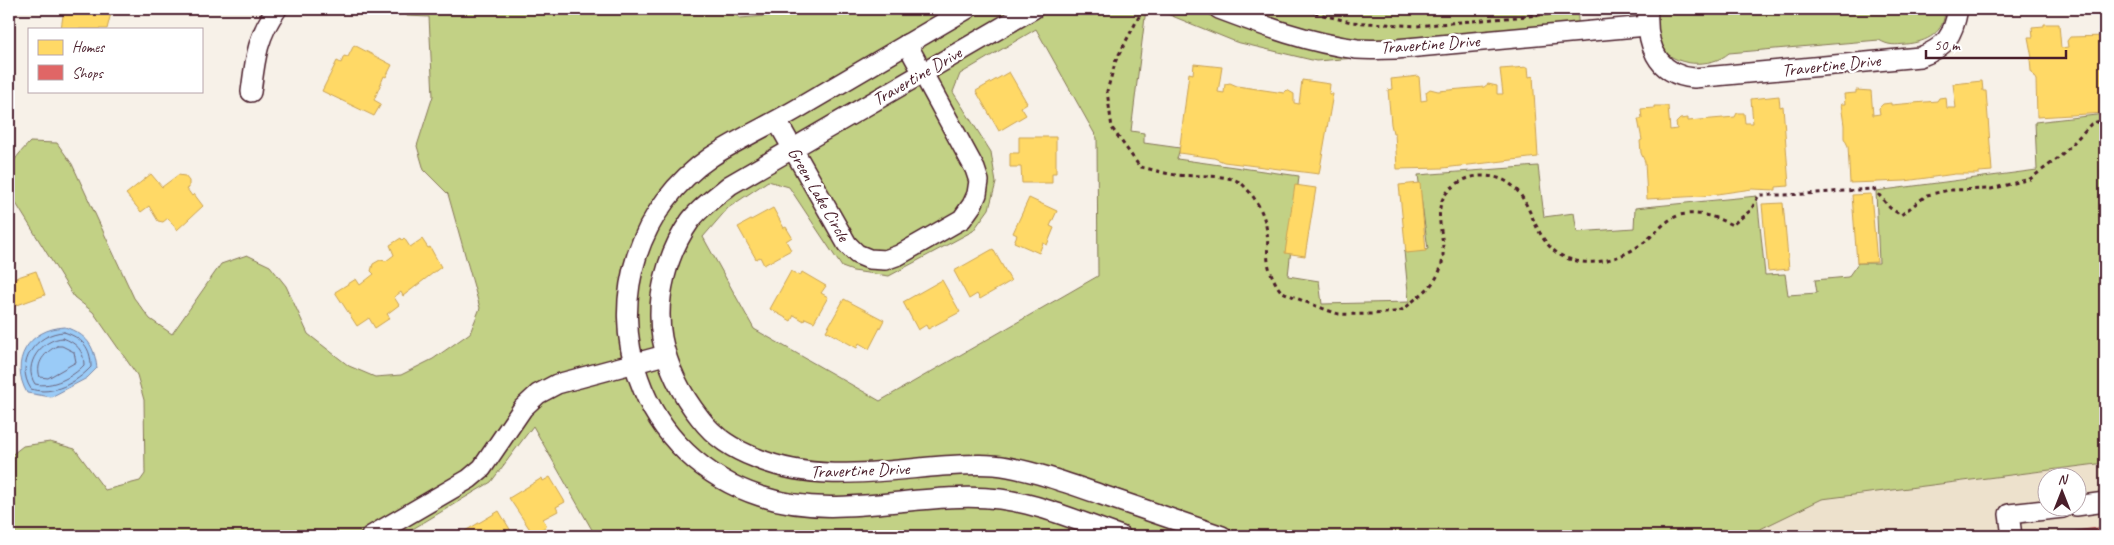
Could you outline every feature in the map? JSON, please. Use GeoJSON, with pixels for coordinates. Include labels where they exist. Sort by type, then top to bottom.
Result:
{"type":"FeatureCollection","features":[{"type":"Feature","properties":{"kind":"street"},"geometry":{"type":"LineString","coordinates":[[251,92],[257,46],[269,19],[277,9]]}},
{"type":"Feature","properties":{"kind":"street","name":"Travertine Drive"},"geometry":{"type":"LineString","coordinates":[[967,9],[777,121],[710,158],[665,200],[649,226],[636,254],[629,281],[626,329],[633,364],[644,395],[664,427],[683,451],[704,469],[729,483],[760,496],[790,504],[830,508],[969,498],[1000,499],[1028,504],[1120,536]]}},
{"type":"Feature","properties":{"kind":"street","name":"Travertine Drive"},"geometry":{"type":"LineString","coordinates":[[1033,9],[730,185],[691,220],[667,265],[662,286],[660,327],[665,355],[674,380],[708,428],[723,442],[771,465],[795,471],[830,474],[968,465],[1004,466],[1037,472],[1222,536]]}},
{"type":"Feature","properties":{"kind":"street","name":"Travertine Drive"},"geometry":{"type":"LineString","coordinates":[[1219,9],[1276,30],[1325,43],[1359,49],[1396,48],[1647,17],[1651,46],[1659,61],[1682,77],[1694,78],[1920,57],[1937,50],[1947,40],[1954,28],[1958,9]]}},
{"type":"Feature","properties":{"kind":"street","name":"Green Lake Circle"},"geometry":{"type":"LineString","coordinates":[[777,121],[847,244],[857,254],[869,260],[885,260],[962,219],[972,205],[979,182],[975,169],[907,44]]}},
{"type":"Feature","properties":{"kind":"street"},"geometry":{"type":"LineString","coordinates":[[371,536],[469,478],[482,468],[523,408],[538,394],[557,384],[665,355]]}},
{"type":"Feature","properties":{"kind":"street"},"geometry":{"type":"LineString","coordinates":[[2086,505],[2105,502]]}},
{"type":"Feature","properties":{"kind":"street"},"geometry":{"type":"LineString","coordinates":[[2012,536],[2009,514],[2036,511]]}},
{"type":"Feature","properties":{"kind":"path"},"geometry":{"type":"LineString","coordinates":[[1143,9],[1116,60],[1107,91],[1112,128],[1140,167],[1176,175],[1209,175],[1241,183],[1260,208],[1267,232],[1266,257],[1271,274],[1282,292],[1339,314],[1399,311],[1426,291],[1441,272],[1444,251],[1440,208],[1447,192],[1464,179],[1477,175],[1492,176],[1513,183],[1526,202],[1536,228],[1548,244],[1562,256],[1579,262],[1602,261],[1625,255],[1664,224],[1679,216],[1702,214],[1716,217],[1732,225],[1751,210],[1759,196],[1798,196],[1819,192],[1874,189],[1890,208],[1901,215],[1927,195],[1949,190],[1991,189],[2030,179],[2060,156],[2091,124],[2105,119]]}},
{"type":"Feature","properties":{"kind":"path"},"geometry":{"type":"LineString","coordinates":[[1299,9],[1351,22],[1416,26],[1606,9]]}},
{"type":"Feature","properties":{"kind":"shaded area"},"geometry":{"type":"Polygon","coordinates":[[[2105,463],[2105,536],[1746,536],[1822,499],[2036,472],[2036,518],[2086,518],[2086,468],[2066,468],[2105,463]]]}},
{"type":"Feature","properties":{"kind":"green space"},"geometry":{"type":"Polygon","coordinates":[[[404,9],[597,9],[625,12],[634,9],[726,9],[740,18],[766,16],[775,9],[1146,9],[1131,131],[1144,133],[1144,143],[1180,148],[1177,159],[1299,176],[1288,276],[1319,281],[1322,304],[1409,302],[1404,251],[1428,249],[1418,175],[1538,166],[1544,217],[1574,213],[1577,232],[1634,228],[1635,208],[1757,196],[1765,275],[1785,274],[1788,295],[1817,293],[1815,280],[1848,277],[1858,263],[1879,263],[1876,191],[2037,170],[2035,122],[2105,114],[2105,463],[2066,468],[2036,468],[2036,472],[1822,499],[1746,536],[594,536],[533,426],[491,482],[401,536],[9,536],[9,457],[23,446],[50,442],[75,449],[105,490],[140,481],[145,474],[144,400],[137,375],[93,312],[74,297],[9,192],[11,169],[19,154],[30,142],[57,143],[72,164],[134,298],[150,319],[172,334],[221,264],[247,255],[270,266],[286,286],[308,334],[349,366],[375,377],[401,375],[433,359],[470,333],[480,308],[448,194],[424,170],[417,146],[433,96],[429,17],[407,16],[404,9]],[[1036,29],[960,74],[953,92],[991,152],[996,183],[989,209],[973,231],[889,276],[853,271],[842,267],[789,187],[768,181],[728,208],[703,237],[754,329],[880,401],[1098,276],[1097,138],[1036,29]]]}},
{"type":"Feature","properties":{"kind":"green space"},"geometry":{"type":"Polygon","coordinates":[[[1155,9],[1577,9],[1580,41],[1316,61],[1236,42],[1155,9]]]}},
{"type":"Feature","properties":{"kind":"green space"},"geometry":{"type":"Polygon","coordinates":[[[1656,9],[1945,9],[1942,24],[1938,30],[1928,38],[1914,43],[1892,45],[1879,40],[1729,53],[1713,61],[1692,63],[1673,58],[1665,52],[1660,44],[1657,31],[1656,9]]]}},
{"type":"Feature","properties":{"kind":"water"},"geometry":{"type":"Polygon","coordinates":[[[65,327],[84,337],[88,342],[94,353],[97,368],[87,378],[51,397],[27,393],[20,369],[25,349],[32,340],[41,334],[52,329],[65,327]]]}},
{"type":"Feature","properties":{"kind":"building: Homes"},"geometry":{"type":"Polygon","coordinates":[[[64,9],[112,9],[107,28],[61,28],[64,9]]]}},
{"type":"Feature","properties":{"kind":"building: Homes"},"geometry":{"type":"Polygon","coordinates":[[[2044,24],[2059,24],[2061,48],[2068,47],[2067,41],[2070,37],[2105,36],[2105,113],[2037,117],[2036,80],[2031,71],[2030,59],[2032,58],[2028,37],[2033,37],[2032,27],[2044,26],[2044,24]]]}},
{"type":"Feature","properties":{"kind":"building: Homes"},"geometry":{"type":"Polygon","coordinates":[[[354,45],[392,65],[386,77],[384,76],[374,100],[381,104],[374,116],[322,91],[337,61],[341,63],[344,56],[348,57],[354,45]]]}},
{"type":"Feature","properties":{"kind":"building: Homes"},"geometry":{"type":"Polygon","coordinates":[[[1194,64],[1222,67],[1218,92],[1224,93],[1225,84],[1230,83],[1237,86],[1284,93],[1287,90],[1294,94],[1294,103],[1299,104],[1302,80],[1330,84],[1329,94],[1333,94],[1319,174],[1224,162],[1214,158],[1179,153],[1189,73],[1193,74],[1194,64]]]}},
{"type":"Feature","properties":{"kind":"building: Homes"},"geometry":{"type":"Polygon","coordinates":[[[1528,67],[1529,77],[1533,76],[1538,157],[1443,168],[1397,169],[1395,133],[1393,133],[1391,124],[1388,90],[1392,89],[1391,79],[1419,76],[1421,101],[1427,100],[1426,92],[1430,89],[1438,91],[1484,87],[1488,84],[1497,86],[1497,94],[1503,94],[1500,69],[1528,67]]]}},
{"type":"Feature","properties":{"kind":"building: Homes"},"geometry":{"type":"Polygon","coordinates":[[[1009,72],[1027,103],[1021,107],[1026,115],[999,131],[976,91],[1009,72]]]}},
{"type":"Feature","properties":{"kind":"building: Homes"},"geometry":{"type":"Polygon","coordinates":[[[1982,81],[1983,91],[1986,91],[1992,171],[1905,181],[1850,183],[1848,146],[1844,138],[1841,104],[1845,104],[1844,94],[1856,93],[1856,90],[1871,91],[1873,115],[1880,114],[1879,108],[1883,104],[1937,101],[1939,98],[1946,97],[1947,108],[1956,108],[1953,84],[1982,81]]]}},
{"type":"Feature","properties":{"kind":"building: Homes"},"geometry":{"type":"Polygon","coordinates":[[[1779,96],[1780,107],[1783,106],[1789,186],[1776,187],[1776,190],[1752,189],[1703,196],[1647,199],[1645,162],[1641,153],[1640,141],[1642,140],[1638,119],[1642,119],[1641,109],[1654,108],[1654,106],[1668,106],[1670,130],[1677,129],[1676,123],[1680,119],[1688,118],[1688,121],[1735,117],[1737,113],[1744,113],[1745,123],[1753,123],[1751,99],[1779,96]]]}},
{"type":"Feature","properties":{"kind":"building: Homes"},"geometry":{"type":"Polygon","coordinates":[[[1019,137],[1056,137],[1056,173],[1052,173],[1052,183],[1022,183],[1021,167],[1010,167],[1010,153],[1019,153],[1019,137]]]}},
{"type":"Feature","properties":{"kind":"building: Homes"},"geometry":{"type":"Polygon","coordinates":[[[151,174],[162,187],[178,175],[185,176],[189,181],[189,188],[187,189],[192,196],[194,194],[203,206],[177,230],[168,218],[163,222],[158,221],[149,206],[141,212],[126,194],[151,174]]]}},
{"type":"Feature","properties":{"kind":"building: Homes"},"geometry":{"type":"Polygon","coordinates":[[[1420,183],[1426,251],[1406,253],[1399,185],[1420,183]]]}},
{"type":"Feature","properties":{"kind":"building: Homes"},"geometry":{"type":"Polygon","coordinates":[[[1295,185],[1316,188],[1305,256],[1285,253],[1295,185]]]}},
{"type":"Feature","properties":{"kind":"building: Homes"},"geometry":{"type":"Polygon","coordinates":[[[1871,194],[1877,262],[1857,263],[1852,195],[1871,194]]]}},
{"type":"Feature","properties":{"kind":"building: Homes"},"geometry":{"type":"Polygon","coordinates":[[[1029,198],[1057,211],[1050,226],[1054,228],[1047,245],[1043,243],[1039,253],[1014,242],[1017,235],[1013,233],[1029,198]]]}},
{"type":"Feature","properties":{"kind":"building: Homes"},"geometry":{"type":"Polygon","coordinates":[[[1783,203],[1789,269],[1768,271],[1762,204],[1783,203]]]}},
{"type":"Feature","properties":{"kind":"building: Homes"},"geometry":{"type":"Polygon","coordinates":[[[773,208],[784,228],[786,227],[792,237],[786,241],[791,250],[764,265],[760,257],[756,259],[738,227],[773,208]]]}},
{"type":"Feature","properties":{"kind":"building: Homes"},"geometry":{"type":"Polygon","coordinates":[[[401,238],[402,240],[404,238],[410,247],[422,239],[428,248],[430,247],[441,267],[403,296],[401,292],[394,297],[399,305],[387,314],[390,318],[375,328],[369,318],[357,326],[335,292],[356,279],[360,285],[374,274],[371,271],[373,264],[380,260],[386,261],[394,255],[390,245],[401,238]]]}},
{"type":"Feature","properties":{"kind":"building: Homes"},"geometry":{"type":"Polygon","coordinates":[[[993,249],[1011,281],[980,299],[977,294],[969,299],[954,271],[993,249]]]}},
{"type":"Feature","properties":{"kind":"building: Homes"},"geometry":{"type":"Polygon","coordinates":[[[36,271],[45,295],[9,308],[9,280],[36,271]]]}},
{"type":"Feature","properties":{"kind":"building: Homes"},"geometry":{"type":"Polygon","coordinates":[[[791,271],[800,276],[802,272],[826,286],[821,293],[828,297],[814,322],[805,318],[804,321],[794,315],[791,321],[770,309],[791,271]]]}},
{"type":"Feature","properties":{"kind":"building: Homes"},"geometry":{"type":"Polygon","coordinates":[[[942,280],[960,312],[928,329],[926,325],[918,330],[903,302],[942,280]]]}},
{"type":"Feature","properties":{"kind":"building: Homes"},"geometry":{"type":"Polygon","coordinates":[[[844,299],[884,320],[869,349],[859,343],[857,348],[826,331],[844,299]]]}},
{"type":"Feature","properties":{"kind":"building: Homes"},"geometry":{"type":"Polygon","coordinates":[[[550,477],[565,502],[556,507],[558,511],[543,519],[547,526],[533,534],[509,498],[542,478],[543,481],[550,477]]]}},
{"type":"Feature","properties":{"kind":"building: Homes"},"geometry":{"type":"Polygon","coordinates":[[[499,511],[514,536],[463,536],[467,534],[465,531],[499,511]]]}},
{"type":"Feature","properties":{"kind":"building: Shops"},"geometry":{"type":"Polygon","coordinates":[[[2105,527],[2105,536],[2038,536],[2105,527]]]}}]}
